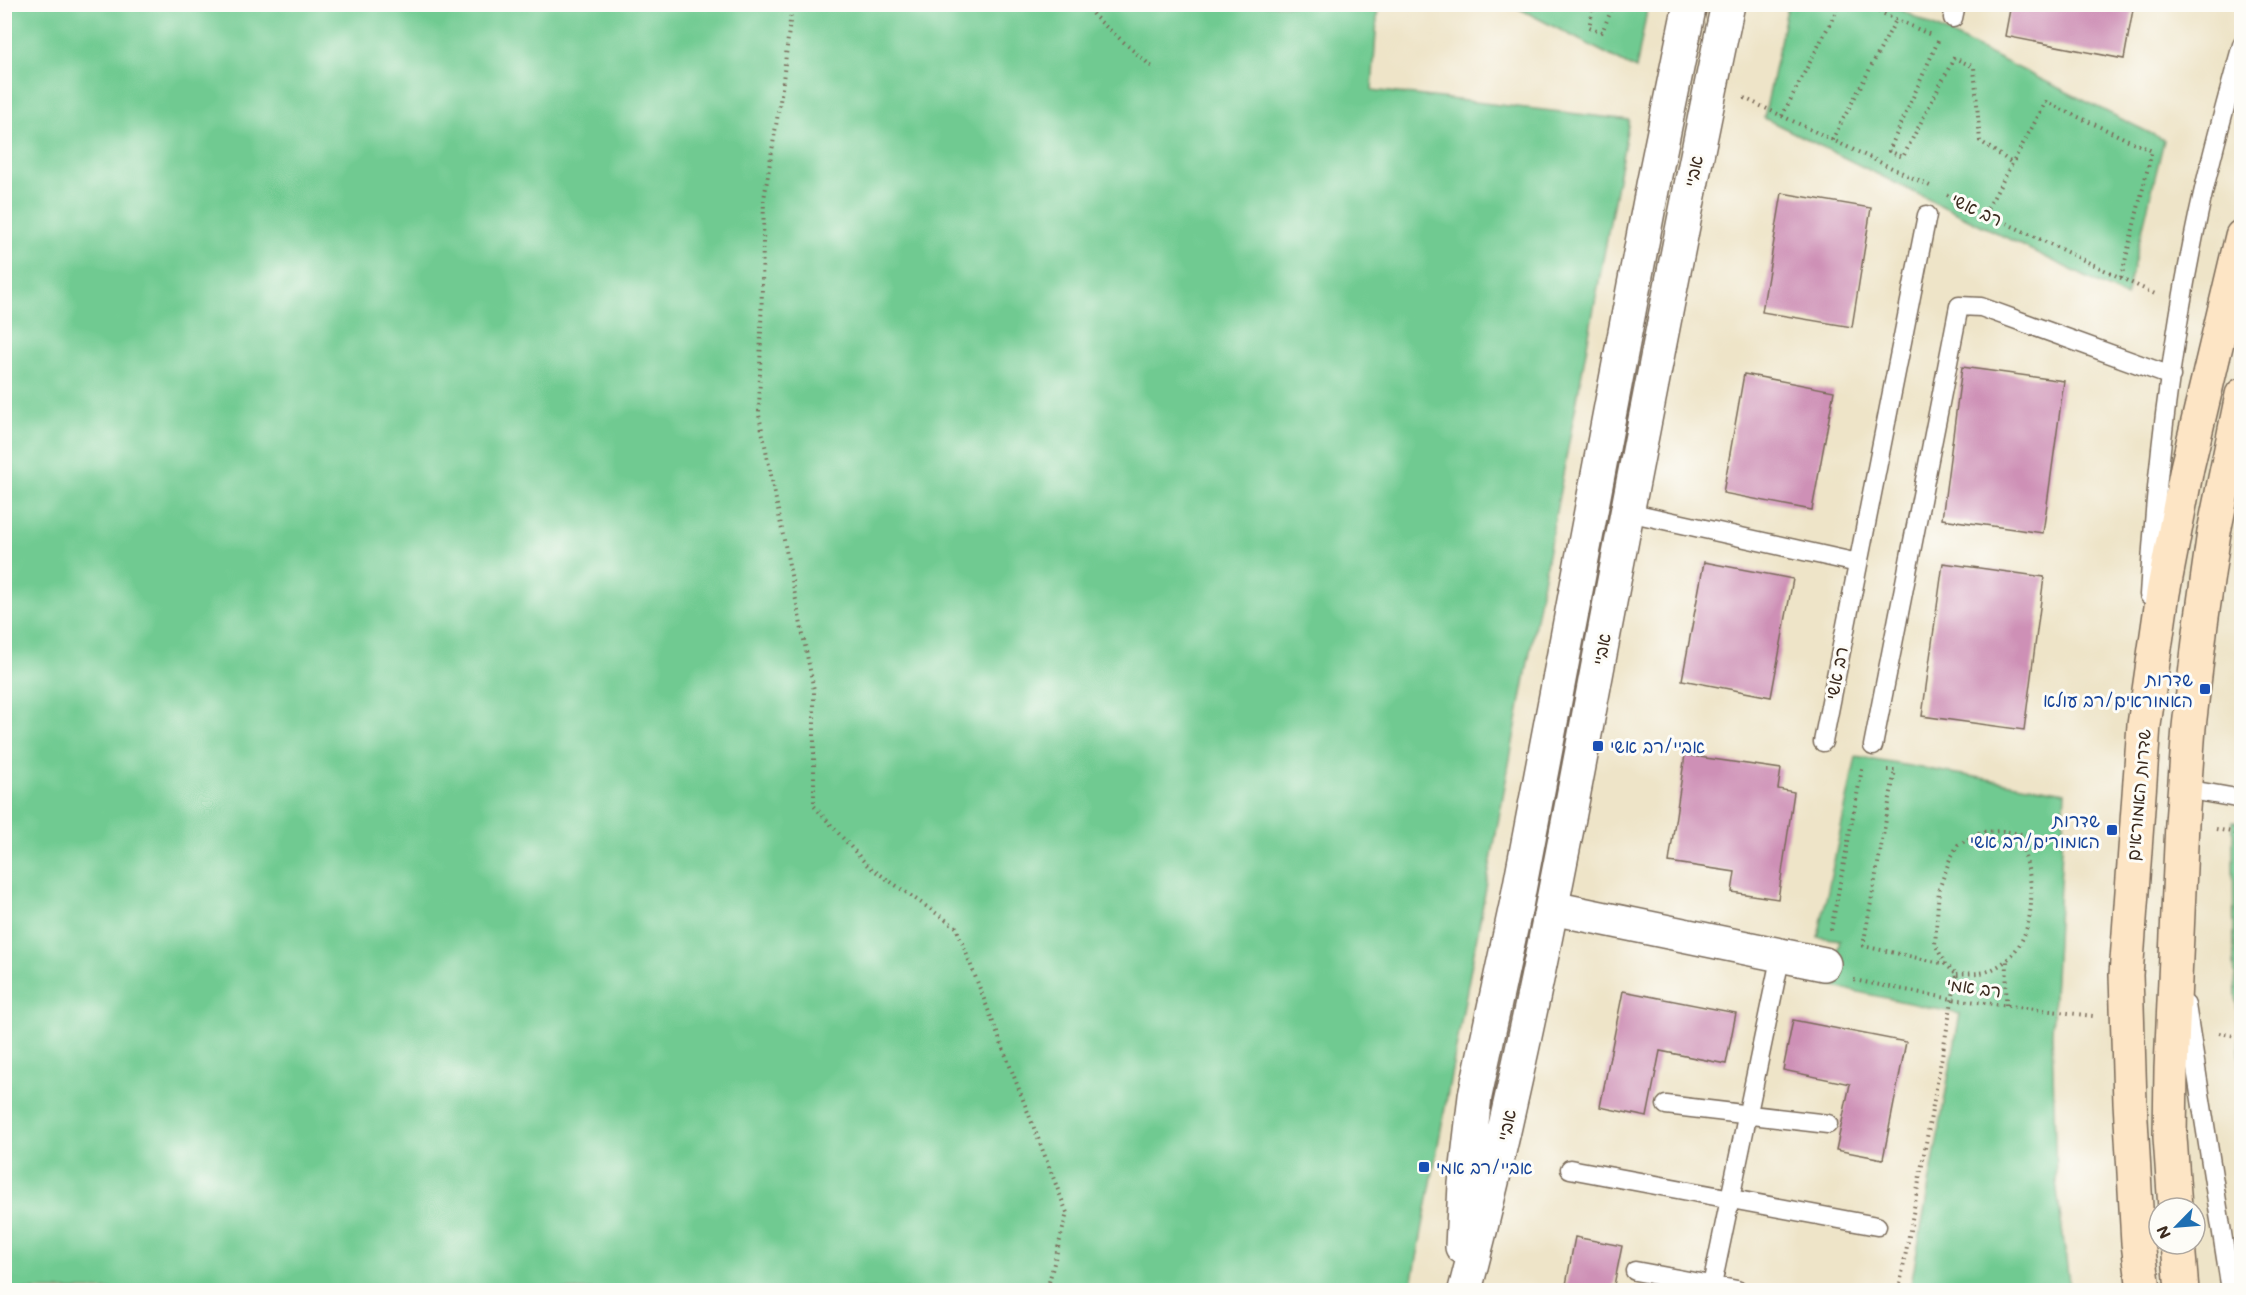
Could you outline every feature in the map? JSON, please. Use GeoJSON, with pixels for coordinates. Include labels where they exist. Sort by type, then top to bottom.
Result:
{"type":"FeatureCollection","features":[{"type":"Feature","properties":{"kind":"main road","name":"שדרות האמוראים"},"geometry":{"type":"LineString","coordinates":[[2144,1290],[2138,1243],[2126,975],[2133,852],[2144,725],[2163,593],[2187,468],[2241,236]]}},
{"type":"Feature","properties":{"kind":"main road"},"geometry":{"type":"LineString","coordinates":[[2174,1196],[2170,1137],[2170,1091],[2178,891],[2189,727],[2214,532],[2241,395]]}},
{"type":"Feature","properties":{"kind":"main road"},"geometry":{"type":"LineString","coordinates":[[2179,1256],[2182,1290]]}},
{"type":"Feature","properties":{"kind":"street","name":"אביי"},"geometry":{"type":"LineString","coordinates":[[1460,1290],[1465,1184],[1474,1096],[1517,901],[1653,185],[1690,4]]}},
{"type":"Feature","properties":{"kind":"street","name":"אביי"},"geometry":{"type":"LineString","coordinates":[[1465,1290],[1500,1156],[1552,908],[1688,197],[1728,4]]}},
{"type":"Feature","properties":{"kind":"street"},"geometry":{"type":"LineString","coordinates":[[1552,908],[1824,964]]}},
{"type":"Feature","properties":{"kind":"lane"},"geometry":{"type":"LineString","coordinates":[[2136,820],[2150,581],[2171,376],[2181,306],[2198,217],[2241,45]]}},
{"type":"Feature","properties":{"kind":"lane","name":"רב אשי"},"geometry":{"type":"LineString","coordinates":[[1822,742],[1927,215]]}},
{"type":"Feature","properties":{"kind":"lane"},"geometry":{"type":"LineString","coordinates":[[1873,746],[1959,306],[1980,307],[2171,376]]}},
{"type":"Feature","properties":{"kind":"lane"},"geometry":{"type":"LineString","coordinates":[[1628,512],[1858,563]]}},
{"type":"Feature","properties":{"kind":"lane"},"geometry":{"type":"LineString","coordinates":[[2185,789],[2241,799]]}},
{"type":"Feature","properties":{"kind":"lane"},"geometry":{"type":"LineString","coordinates":[[2178,891],[2188,1021],[2231,1290]]}},
{"type":"Feature","properties":{"kind":"lane"},"geometry":{"type":"LineString","coordinates":[[1711,1288],[1781,954]]}},
{"type":"Feature","properties":{"kind":"lane"},"geometry":{"type":"LineString","coordinates":[[1666,1105],[1828,1124]]}},
{"type":"Feature","properties":{"kind":"lane"},"geometry":{"type":"LineString","coordinates":[[1570,1169],[1877,1226]]}},
{"type":"Feature","properties":{"kind":"lane"},"geometry":{"type":"LineString","coordinates":[[1635,1271],[1711,1288],[1737,1290]]}},
{"type":"Feature","properties":{"kind":"path"},"geometry":{"type":"LineString","coordinates":[[792,4],[782,89],[764,200],[759,415],[814,690],[814,806],[868,866],[956,927],[1066,1213],[1047,1290]]}},
{"type":"Feature","properties":{"kind":"path"},"geometry":{"type":"LineString","coordinates":[[1085,4],[1094,16],[1152,66]]}},
{"type":"Feature","properties":{"kind":"path"},"geometry":{"type":"LineString","coordinates":[[1546,4],[1550,7],[1551,4]]}},
{"type":"Feature","properties":{"kind":"path"},"geometry":{"type":"LineString","coordinates":[[1594,4],[1589,27],[1602,32],[1614,4]]}},
{"type":"Feature","properties":{"kind":"path"},"geometry":{"type":"LineString","coordinates":[[1782,116],[1840,4]]}},
{"type":"Feature","properties":{"kind":"path"},"geometry":{"type":"LineString","coordinates":[[1862,4],[1938,39],[1888,151],[1903,158],[1954,58],[1974,67],[1980,141],[2012,163]]}},
{"type":"Feature","properties":{"kind":"path"},"geometry":{"type":"LineString","coordinates":[[1832,140],[1896,20]]}},
{"type":"Feature","properties":{"kind":"path","name":"רב אשי"},"geometry":{"type":"LineString","coordinates":[[1712,82],[1934,188]]}},
{"type":"Feature","properties":{"kind":"path"},"geometry":{"type":"LineString","coordinates":[[1985,213],[2046,102],[2152,151],[2121,278]]}},
{"type":"Feature","properties":{"kind":"path","name":"רב אשי"},"geometry":{"type":"LineString","coordinates":[[1944,193],[2181,306]]}},
{"type":"Feature","properties":{"kind":"path"},"geometry":{"type":"LineString","coordinates":[[1824,964],[1862,766]]}},
{"type":"Feature","properties":{"kind":"path"},"geometry":{"type":"LineString","coordinates":[[1884,769],[1895,771],[1863,945],[1945,964]]}},
{"type":"Feature","properties":{"kind":"path"},"geometry":{"type":"LineString","coordinates":[[2019,834],[2031,886],[2031,908],[2027,930],[2017,951],[2007,959],[1985,972],[1957,974],[1945,964],[1935,944],[1939,889],[1958,845],[1980,832],[2003,831],[2133,852]]}},
{"type":"Feature","properties":{"kind":"path"},"geometry":{"type":"LineString","coordinates":[[2006,1005],[2007,959]]}},
{"type":"Feature","properties":{"kind":"path","name":"רב אמי"},"geometry":{"type":"LineString","coordinates":[[1824,964],[1837,977],[1952,999],[2127,1020]]}},
{"type":"Feature","properties":{"kind":"path"},"geometry":{"type":"LineString","coordinates":[[1899,1290],[1957,974]]}},
{"type":"Feature","properties":{"kind":"green space"},"geometry":{"type":"Polygon","coordinates":[[[5,4],[1378,5],[1372,90],[1629,120],[1411,1290],[5,1290],[5,4]]]}},
{"type":"Feature","properties":{"kind":"green space"},"geometry":{"type":"Polygon","coordinates":[[[1788,4],[1891,5],[2164,140],[2126,297],[1764,118],[1788,4]]]}},
{"type":"Feature","properties":{"kind":"green space"},"geometry":{"type":"Polygon","coordinates":[[[1512,5],[1648,5],[1636,69],[1512,5]]]}},
{"type":"Feature","properties":{"kind":"green space"},"geometry":{"type":"Polygon","coordinates":[[[1856,757],[2065,792],[2052,1033],[2056,1182],[2070,1290],[1910,1290],[1960,1014],[1830,986],[1840,940],[1818,937],[1856,757]]]}},
{"type":"Feature","properties":{"kind":"green space"},"geometry":{"type":"Polygon","coordinates":[[[2233,821],[2242,822],[2241,1076],[2234,959],[2233,821]]]}},
{"type":"Feature","properties":{"kind":"building"},"geometry":{"type":"Polygon","coordinates":[[[2011,4],[2134,4],[2124,59],[2005,36],[2011,4]]]}},
{"type":"Feature","properties":{"kind":"building"},"geometry":{"type":"Polygon","coordinates":[[[1782,193],[1871,208],[1852,327],[1762,312],[1782,193]]]}},
{"type":"Feature","properties":{"kind":"building"},"geometry":{"type":"Polygon","coordinates":[[[1962,367],[2064,381],[2043,533],[1942,519],[1962,367]]]}},
{"type":"Feature","properties":{"kind":"building"},"geometry":{"type":"Polygon","coordinates":[[[1744,374],[1834,391],[1812,510],[1723,493],[1744,374]]]}},
{"type":"Feature","properties":{"kind":"building"},"geometry":{"type":"Polygon","coordinates":[[[1704,562],[1793,579],[1771,697],[1682,680],[1704,562]]]}},
{"type":"Feature","properties":{"kind":"building"},"geometry":{"type":"Polygon","coordinates":[[[1943,563],[2044,577],[2024,730],[1922,716],[1943,563]]]}},
{"type":"Feature","properties":{"kind":"building"},"geometry":{"type":"Polygon","coordinates":[[[1685,755],[1781,769],[1778,789],[1794,792],[1778,899],[1732,892],[1735,872],[1669,862],[1685,755]]]}},
{"type":"Feature","properties":{"kind":"building"},"geometry":{"type":"Polygon","coordinates":[[[1623,991],[1736,1013],[1726,1064],[1660,1051],[1647,1117],[1600,1107],[1623,991]]]}},
{"type":"Feature","properties":{"kind":"building"},"geometry":{"type":"Polygon","coordinates":[[[1793,1020],[1906,1042],[1883,1159],[1836,1150],[1850,1084],[1783,1070],[1793,1020]]]}},
{"type":"Feature","properties":{"kind":"building"},"geometry":{"type":"Polygon","coordinates":[[[1575,1237],[1622,1246],[1613,1290],[1565,1290],[1575,1237]]]}},
{"type":"Feature","properties":{"kind":"place","name":"שדרות האמוראים/רב עולא"},"geometry":{"type":"Point","coordinates":[2205,689]}},
{"type":"Feature","properties":{"kind":"place","name":"אביי/רב אשי"},"geometry":{"type":"Point","coordinates":[1598,746]}},
{"type":"Feature","properties":{"kind":"place","name":"שדרות האמורים/רב אשי"},"geometry":{"type":"Point","coordinates":[2112,830]}},
{"type":"Feature","properties":{"kind":"place","name":"אביי/רב אמי"},"geometry":{"type":"Point","coordinates":[1424,1167]}}]}
